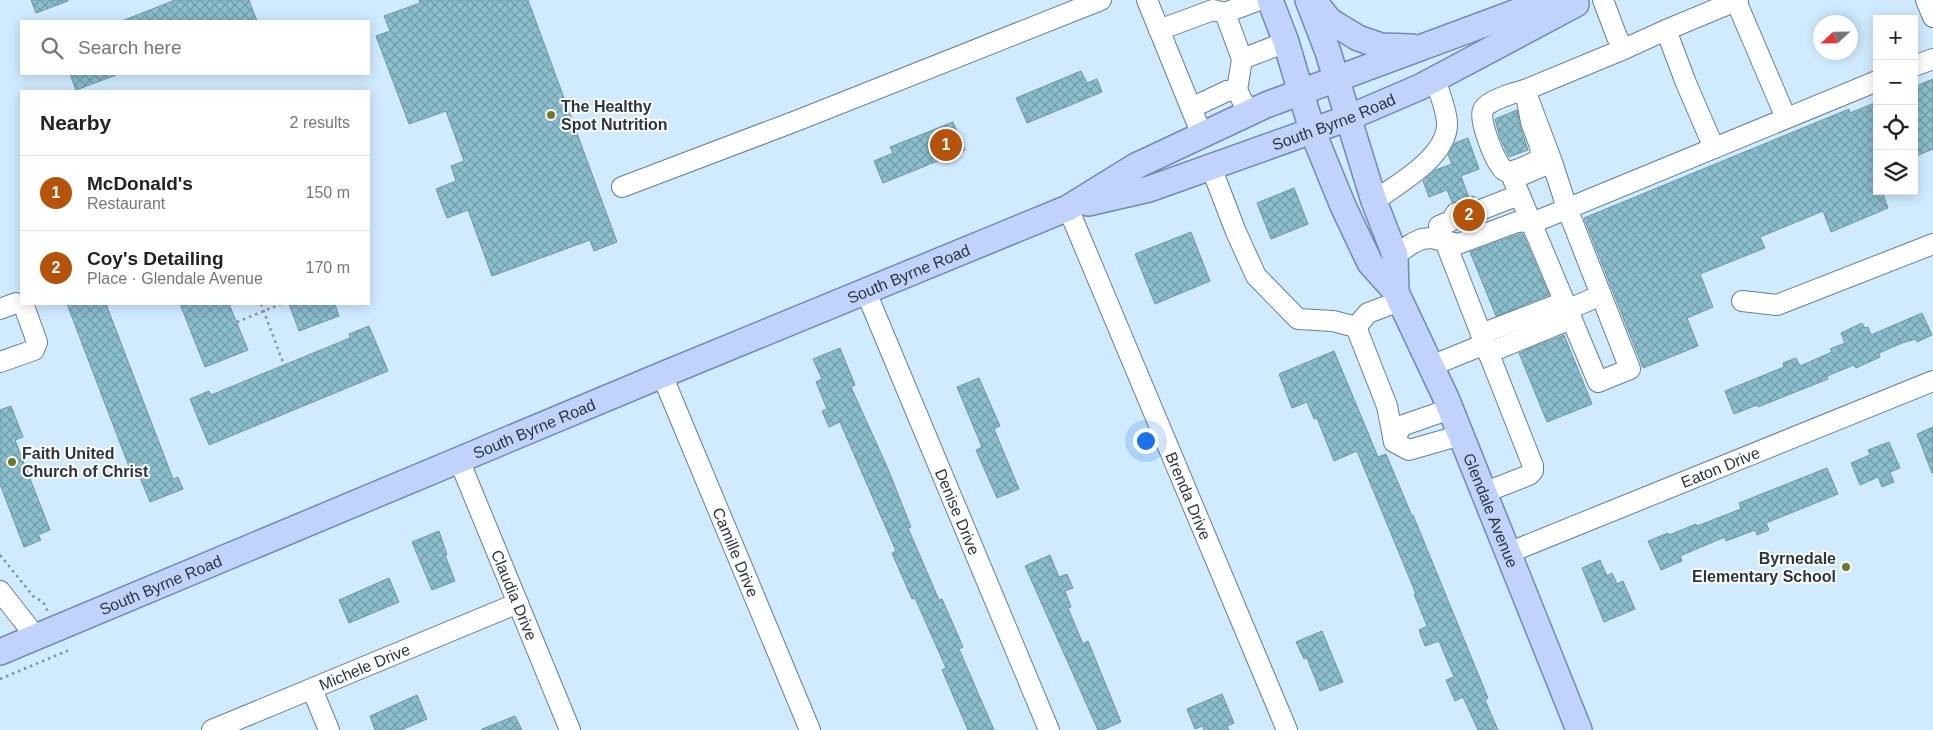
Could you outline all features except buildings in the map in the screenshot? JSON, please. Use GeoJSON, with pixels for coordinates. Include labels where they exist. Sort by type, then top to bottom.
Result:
{"type":"FeatureCollection","features":[{"type":"Feature","properties":{"kind":"main road","name":"Glendale Avenue"},"geometry":{"type":"LineString","coordinates":[[1270,0],[1286,42],[1312,130],[1343,206],[1370,263],[1398,296],[1431,366],[1461,435],[1579,730]]}},
{"type":"Feature","properties":{"kind":"main road","name":"Glendale Avenue"},"geometry":{"type":"LineString","coordinates":[[1308,0],[1328,52],[1374,201],[1395,255],[1398,296]]}},
{"type":"Feature","properties":{"kind":"main road"},"geometry":{"type":"LineString","coordinates":[[1312,0],[1330,21],[1358,38],[1381,46],[1422,48]]}},
{"type":"Feature","properties":{"kind":"main road","name":"South Byrne Road"},"geometry":{"type":"LineString","coordinates":[[0,652],[662,375],[1068,208],[1136,166],[1248,112],[1541,3],[1566,0]]}},
{"type":"Feature","properties":{"kind":"main road","name":"South Byrne Road"},"geometry":{"type":"LineString","coordinates":[[1068,208],[1149,189],[1348,118],[1435,79],[1584,0]]}},
{"type":"Feature","properties":{"kind":"street"},"geometry":{"type":"LineString","coordinates":[[622,187],[1101,0]]}},
{"type":"Feature","properties":{"kind":"street"},"geometry":{"type":"LineString","coordinates":[[1147,0],[1202,135]]}},
{"type":"Feature","properties":{"kind":"street"},"geometry":{"type":"LineString","coordinates":[[1159,30],[1213,10],[1225,13],[1259,0]]}},
{"type":"Feature","properties":{"kind":"street"},"geometry":{"type":"LineString","coordinates":[[1603,0],[1617,37],[1624,49]]}},
{"type":"Feature","properties":{"kind":"street"},"geometry":{"type":"LineString","coordinates":[[1552,162],[1513,179],[1598,382],[1630,369],[1567,208],[1552,162],[1525,90],[1737,0],[1786,118]]}},
{"type":"Feature","properties":{"kind":"street"},"geometry":{"type":"LineString","coordinates":[[1926,0],[1933,17]]}},
{"type":"Feature","properties":{"kind":"street"},"geometry":{"type":"LineString","coordinates":[[1225,13],[1242,58],[1237,90],[1248,112]]}},
{"type":"Feature","properties":{"kind":"street"},"geometry":{"type":"LineString","coordinates":[[1666,30],[1714,148]]}},
{"type":"Feature","properties":{"kind":"street"},"geometry":{"type":"LineString","coordinates":[[1242,58],[1286,42]]}},
{"type":"Feature","properties":{"kind":"street"},"geometry":{"type":"LineString","coordinates":[[1918,65],[1933,59]]}},
{"type":"Feature","properties":{"kind":"street"},"geometry":{"type":"LineString","coordinates":[[1374,201],[1400,184],[1435,155],[1443,140],[1447,125],[1435,79]]}},
{"type":"Feature","properties":{"kind":"street"},"geometry":{"type":"LineString","coordinates":[[1450,225],[1458,244],[1517,222],[1542,219],[1873,83]]}},
{"type":"Feature","properties":{"kind":"street"},"geometry":{"type":"LineString","coordinates":[[1191,108],[1227,91],[1237,90]]}},
{"type":"Feature","properties":{"kind":"street"},"geometry":{"type":"LineString","coordinates":[[1211,166],[1236,232],[1256,276],[1298,319],[1333,321],[1356,327]]}},
{"type":"Feature","properties":{"kind":"street"},"geometry":{"type":"LineString","coordinates":[[1480,210],[1519,194]]}},
{"type":"Feature","properties":{"kind":"street","name":"Brenda Drive"},"geometry":{"type":"LineString","coordinates":[[1068,208],[1287,730]]}},
{"type":"Feature","properties":{"kind":"street"},"geometry":{"type":"LineString","coordinates":[[1395,255],[1413,243],[1431,238],[1450,225]]}},
{"type":"Feature","properties":{"kind":"street"},"geometry":{"type":"LineString","coordinates":[[1450,225],[1485,344],[1533,466],[1532,472],[1529,475],[1483,493]]}},
{"type":"Feature","properties":{"kind":"street"},"geometry":{"type":"LineString","coordinates":[[1742,301],[1777,305],[1933,244]]}},
{"type":"Feature","properties":{"kind":"street","name":"Denise Drive"},"geometry":{"type":"LineString","coordinates":[[866,292],[1049,730]]}},
{"type":"Feature","properties":{"kind":"street"},"geometry":{"type":"LineString","coordinates":[[1431,366],[1602,295]]}},
{"type":"Feature","properties":{"kind":"street"},"geometry":{"type":"LineString","coordinates":[[1356,327],[1368,313],[1398,296]]}},
{"type":"Feature","properties":{"kind":"street"},"geometry":{"type":"LineString","coordinates":[[0,309],[16,303],[20,304]]}},
{"type":"Feature","properties":{"kind":"street"},"geometry":{"type":"LineString","coordinates":[[0,362],[34,350],[38,342],[24,306],[21,305]]}},
{"type":"Feature","properties":{"kind":"street"},"geometry":{"type":"LineString","coordinates":[[1356,327],[1387,406],[1394,442]]}},
{"type":"Feature","properties":{"kind":"street","name":"Camille Drive"},"geometry":{"type":"LineString","coordinates":[[662,375],[810,730]]}},
{"type":"Feature","properties":{"kind":"street","name":"Eaton Drive"},"geometry":{"type":"LineString","coordinates":[[1508,553],[1933,381]]}},
{"type":"Feature","properties":{"kind":"street"},"geometry":{"type":"LineString","coordinates":[[1394,442],[1402,426],[1450,409]]}},
{"type":"Feature","properties":{"kind":"street"},"geometry":{"type":"LineString","coordinates":[[1394,442],[1409,450],[1461,435]]}},
{"type":"Feature","properties":{"kind":"street","name":"Claudia Drive"},"geometry":{"type":"LineString","coordinates":[[459,460],[570,730]]}},
{"type":"Feature","properties":{"kind":"street"},"geometry":{"type":"LineString","coordinates":[[0,591],[36,637]]}},
{"type":"Feature","properties":{"kind":"street","name":"Michele Drive"},"geometry":{"type":"LineString","coordinates":[[212,730],[518,603]]}},
{"type":"Feature","properties":{"kind":"street"},"geometry":{"type":"LineString","coordinates":[[312,688],[329,730]]}},
{"type":"Feature","properties":{"kind":"path"},"geometry":{"type":"LineString","coordinates":[[261,305],[284,365]]}},
{"type":"Feature","properties":{"kind":"path"},"geometry":{"type":"LineString","coordinates":[[236,322],[279,305]]}},
{"type":"Feature","properties":{"kind":"path"},"geometry":{"type":"LineString","coordinates":[[0,555],[27,589],[44,604]]}},
{"type":"Feature","properties":{"kind":"path"},"geometry":{"type":"LineString","coordinates":[[0,679],[66,650]]}},
{"type":"Feature","properties":{"kind":"tunnel"},"geometry":{"type":"LineString","coordinates":[[1461,224],[1482,217]]}},
{"type":"Feature","properties":{"kind":"place","name":"The Healthy Spot Nutrition"},"geometry":{"type":"Point","coordinates":[551,115]}},
{"type":"Feature","properties":{"kind":"place","name":"McDonald's"},"geometry":{"type":"Point","coordinates":[946,145]}},
{"type":"Feature","properties":{"kind":"place","name":"Coy's Detailing"},"geometry":{"type":"Point","coordinates":[1469,215]}},
{"type":"Feature","properties":{"kind":"place","name":"Faith United Church of Christ"},"geometry":{"type":"Point","coordinates":[12,462]}},
{"type":"Feature","properties":{"kind":"place","name":"Byrnedale Elementary School"},"geometry":{"type":"Point","coordinates":[1846,567]}}]}
